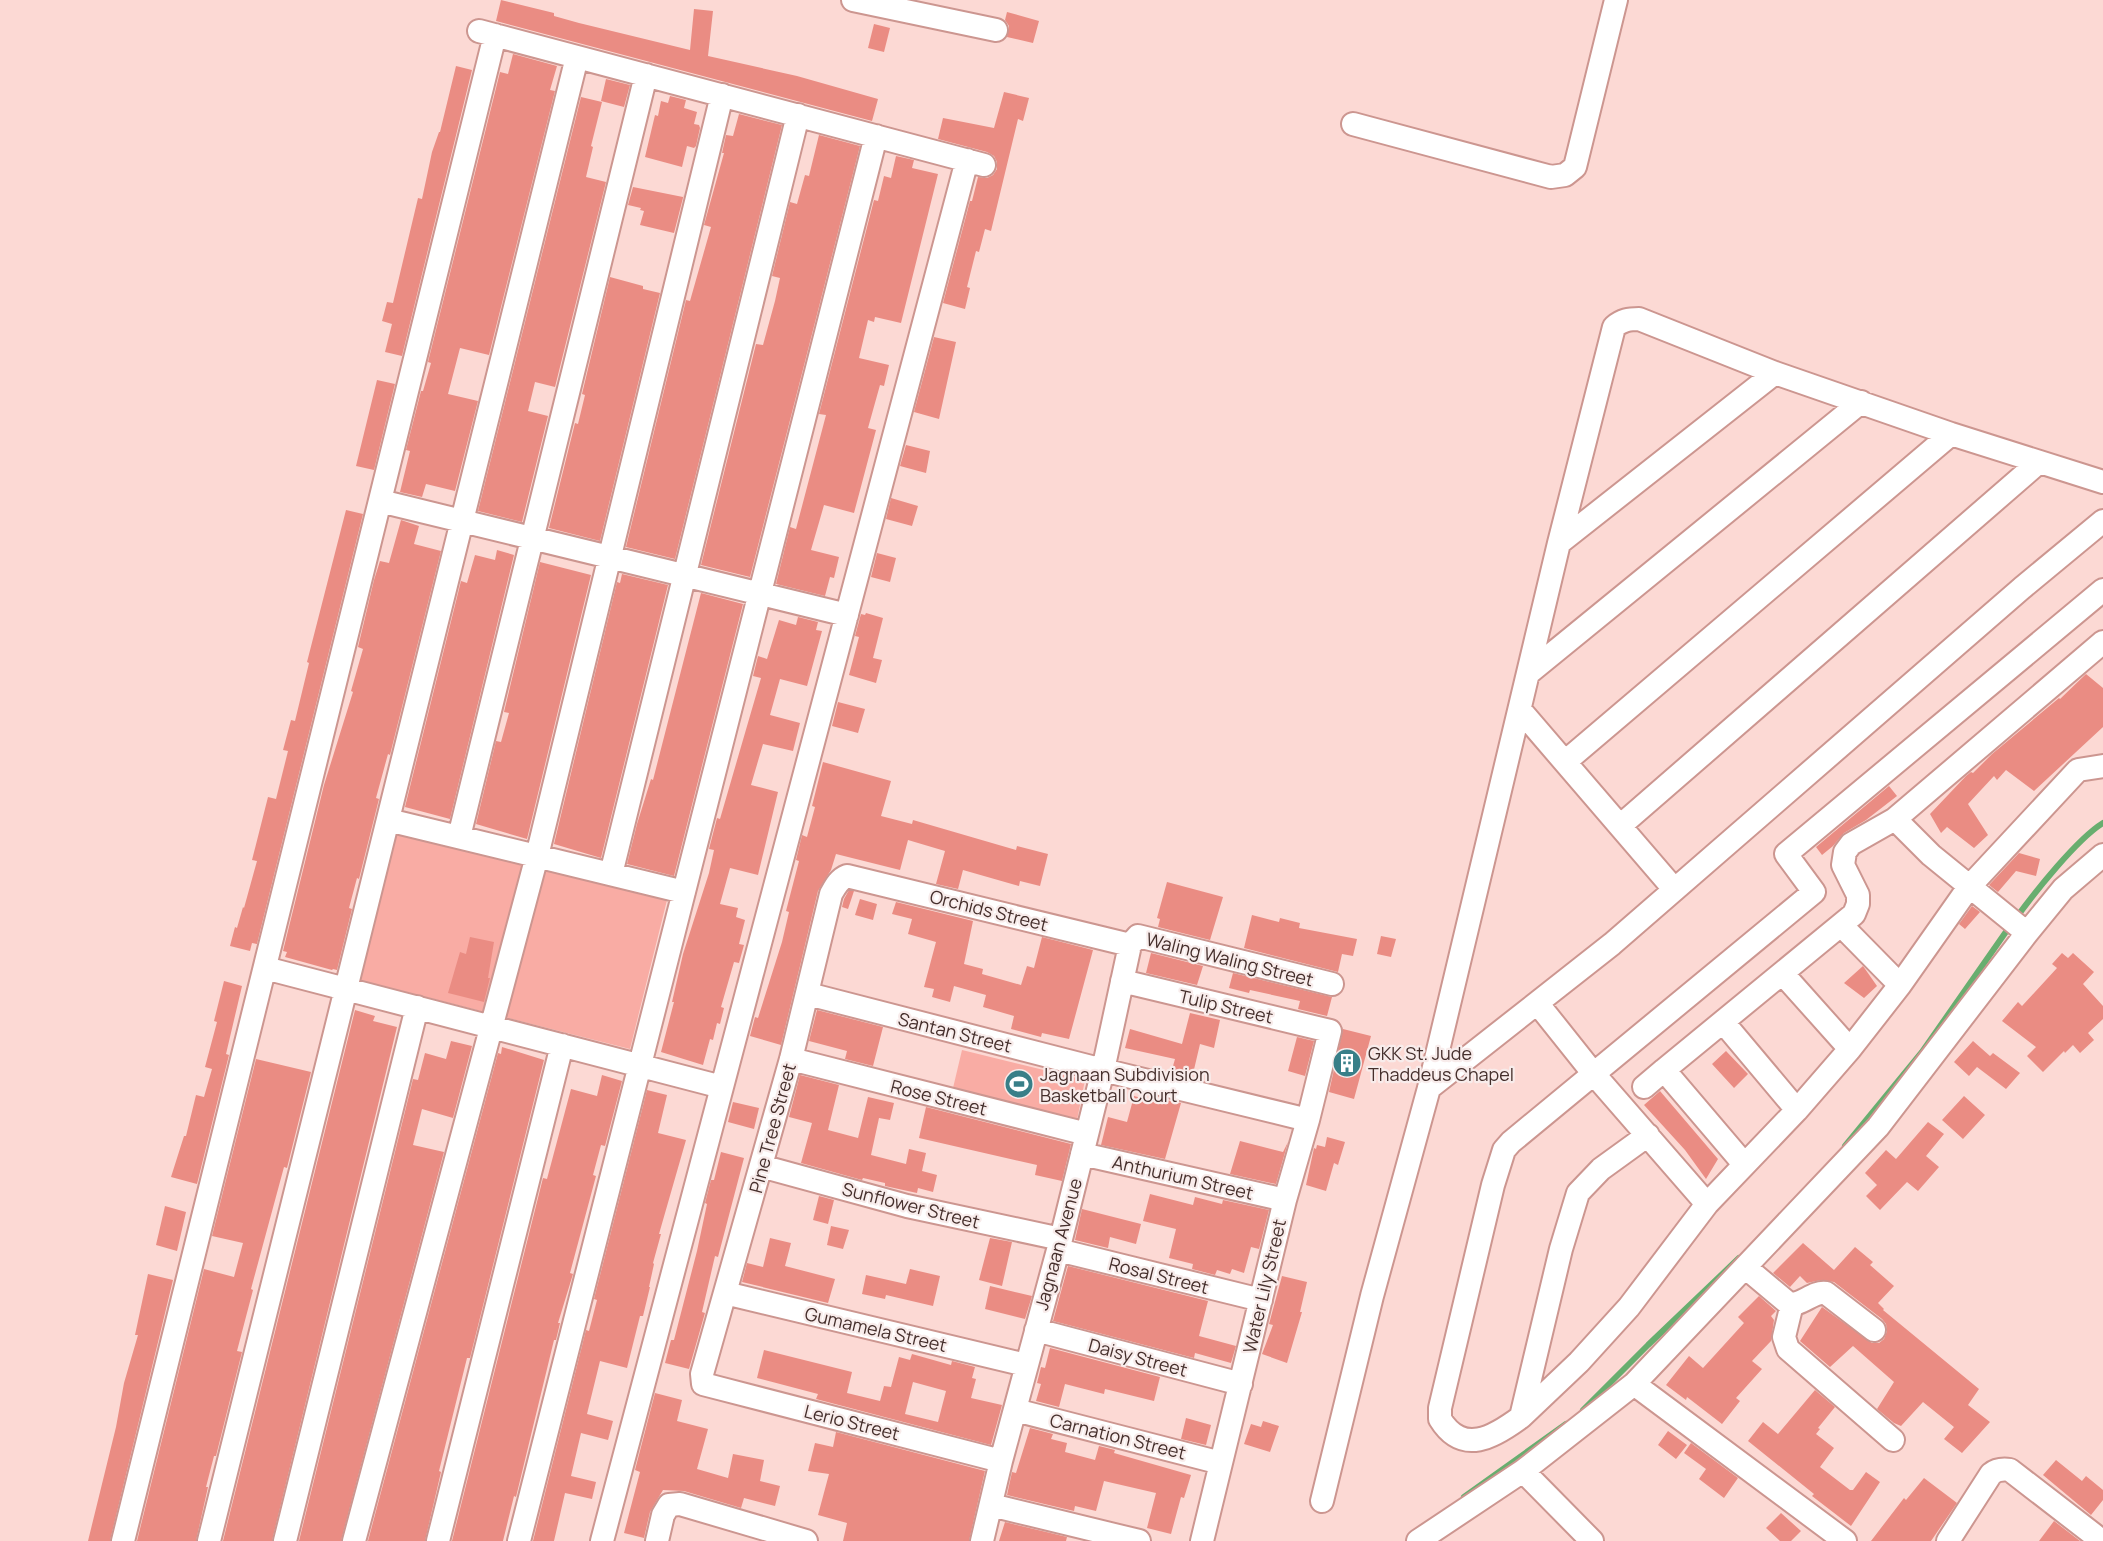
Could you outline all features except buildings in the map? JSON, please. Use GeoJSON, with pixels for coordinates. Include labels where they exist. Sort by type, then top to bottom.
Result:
{"type":"FeatureCollection","features":[{"type":"Feature","properties":{"kind":"street"},"geometry":{"type":"LineString","coordinates":[[854,0],[996,30]]}},
{"type":"Feature","properties":{"kind":"street"},"geometry":{"type":"LineString","coordinates":[[1353,124],[1551,177],[1565,175],[1575,167],[1616,0]]}},
{"type":"Feature","properties":{"kind":"street"},"geometry":{"type":"LineString","coordinates":[[123,1541],[380,501],[487,33],[976,163],[847,615],[602,1541]]}},
{"type":"Feature","properties":{"kind":"street"},"geometry":{"type":"LineString","coordinates":[[209,1541],[577,57]]}},
{"type":"Feature","properties":{"kind":"street"},"geometry":{"type":"LineString","coordinates":[[459,837],[646,75]]}},
{"type":"Feature","properties":{"kind":"street"},"geometry":{"type":"LineString","coordinates":[[354,1541],[537,856],[722,95]]}},
{"type":"Feature","properties":{"kind":"street"},"geometry":{"type":"LineString","coordinates":[[611,874],[798,116]]}},
{"type":"Feature","properties":{"kind":"street"},"geometry":{"type":"LineString","coordinates":[[519,1541],[876,136]]}},
{"type":"Feature","properties":{"kind":"street"},"geometry":{"type":"LineString","coordinates":[[1322,1501],[1372,1296],[1429,1088],[1521,711],[1559,543],[1614,327],[1629,319],[1640,319],[1775,373],[1951,434],[2103,482]]}},
{"type":"Feature","properties":{"kind":"street"},"geometry":{"type":"LineString","coordinates":[[1559,543],[1775,373]]}},
{"type":"Feature","properties":{"kind":"street"},"geometry":{"type":"LineString","coordinates":[[1530,672],[1861,402]]}},
{"type":"Feature","properties":{"kind":"street"},"geometry":{"type":"LineString","coordinates":[[1565,762],[1951,434]]}},
{"type":"Feature","properties":{"kind":"street"},"geometry":{"type":"LineString","coordinates":[[1620,826],[2038,462]]}},
{"type":"Feature","properties":{"kind":"street"},"geometry":{"type":"LineString","coordinates":[[380,501],[847,615]]}},
{"type":"Feature","properties":{"kind":"street"},"geometry":{"type":"LineString","coordinates":[[1429,1088],[1612,944],[2022,588],[2103,521]]}},
{"type":"Feature","properties":{"kind":"street"},"geometry":{"type":"LineString","coordinates":[[2103,590],[1786,854],[1814,892],[1518,1134],[1504,1150],[1480,1237],[1440,1408],[1440,1419],[1445,1426],[1455,1435],[1472,1441],[1492,1436],[1521,1417],[1579,1362],[1629,1307],[1707,1204],[1797,1110],[1850,1049],[1900,985],[1969,887],[2078,770],[2103,748]]}},
{"type":"Feature","properties":{"kind":"street"},"geometry":{"type":"LineString","coordinates":[[1644,1087],[1854,914],[1859,900],[1857,890],[1843,865],[1845,852],[1856,840],[1895,819],[2103,642]]}},
{"type":"Feature","properties":{"kind":"street"},"geometry":{"type":"LineString","coordinates":[[1521,711],[1674,889]]}},
{"type":"Feature","properties":{"kind":"street"},"geometry":{"type":"LineString","coordinates":[[2078,770],[2103,766]]}},
{"type":"Feature","properties":{"kind":"street"},"geometry":{"type":"LineString","coordinates":[[1895,819],[1930,855],[2025,931]]}},
{"type":"Feature","properties":{"kind":"street"},"geometry":{"type":"LineString","coordinates":[[388,820],[684,892]]}},
{"type":"Feature","properties":{"kind":"street"},"geometry":{"type":"LineString","coordinates":[[1418,1541],[1523,1471],[1634,1384],[1878,1127],[2025,931],[2063,889],[2103,855]]}},
{"type":"Feature","properties":{"kind":"street","name":"Orchids Street"},"geometry":{"type":"LineString","coordinates":[[847,876],[1130,945]]}},
{"type":"Feature","properties":{"kind":"street","name":"Pine Tree Street"},"geometry":{"type":"LineString","coordinates":[[703,1384],[702,1374],[791,1059],[831,894],[835,886],[847,876]]}},
{"type":"Feature","properties":{"kind":"street"},"geometry":{"type":"LineString","coordinates":[[1841,925],[1900,985]]}},
{"type":"Feature","properties":{"kind":"street","name":"Waling Waling Street"},"geometry":{"type":"LineString","coordinates":[[1130,945],[1138,936],[1332,984]]}},
{"type":"Feature","properties":{"kind":"street","name":"Jagnaan Avenue"},"geometry":{"type":"LineString","coordinates":[[982,1541],[1000,1461],[1103,1070],[1130,945]]}},
{"type":"Feature","properties":{"kind":"street"},"geometry":{"type":"LineString","coordinates":[[265,968],[722,1087]]}},
{"type":"Feature","properties":{"kind":"street"},"geometry":{"type":"LineString","coordinates":[[1783,974],[1850,1049]]}},
{"type":"Feature","properties":{"kind":"street","name":"Tulip Street"},"geometry":{"type":"LineString","coordinates":[[1122,981],[1330,1031]]}},
{"type":"Feature","properties":{"kind":"street","name":"Santan Street"},"geometry":{"type":"LineString","coordinates":[[808,994],[1308,1120]]}},
{"type":"Feature","properties":{"kind":"street"},"geometry":{"type":"LineString","coordinates":[[1538,1004],[1593,1073],[1707,1204]]}},
{"type":"Feature","properties":{"kind":"street"},"geometry":{"type":"LineString","coordinates":[[285,1541],[417,1007]]}},
{"type":"Feature","properties":{"kind":"street"},"geometry":{"type":"LineString","coordinates":[[1723,1022],[1797,1110]]}},
{"type":"Feature","properties":{"kind":"street","name":"Water Lily Street"},"geometry":{"type":"LineString","coordinates":[[1202,1541],[1285,1200],[1330,1031]]}},
{"type":"Feature","properties":{"kind":"street"},"geometry":{"type":"LineString","coordinates":[[438,1541],[562,1045]]}},
{"type":"Feature","properties":{"kind":"street","name":"Rose Street"},"geometry":{"type":"LineString","coordinates":[[791,1059],[1084,1144]]}},
{"type":"Feature","properties":{"kind":"street"},"geometry":{"type":"LineString","coordinates":[[1664,1070],[1744,1164]]}},
{"type":"Feature","properties":{"kind":"street"},"geometry":{"type":"LineString","coordinates":[[1521,1417],[1561,1249],[1578,1193],[1601,1169],[1647,1135]]}},
{"type":"Feature","properties":{"kind":"street","name":"Anthurium Street"},"geometry":{"type":"LineString","coordinates":[[1084,1144],[1285,1200]]}},
{"type":"Feature","properties":{"kind":"street","name":"Sunflower Street"},"geometry":{"type":"LineString","coordinates":[[761,1166],[1059,1244]]}},
{"type":"Feature","properties":{"kind":"street","name":"Rosal Street"},"geometry":{"type":"LineString","coordinates":[[1059,1244],[1261,1300]]}},
{"type":"Feature","properties":{"kind":"street"},"geometry":{"type":"LineString","coordinates":[[1745,1267],[1788,1303],[1792,1304],[1819,1292],[1826,1293],[1874,1330]]}},
{"type":"Feature","properties":{"kind":"street","name":"Gumamela Street"},"geometry":{"type":"LineString","coordinates":[[726,1293],[1026,1365]]}},
{"type":"Feature","properties":{"kind":"street"},"geometry":{"type":"LineString","coordinates":[[1792,1304],[1784,1337],[1788,1349],[1893,1440]]}},
{"type":"Feature","properties":{"kind":"street","name":"Daisy Street"},"geometry":{"type":"LineString","coordinates":[[1036,1330],[1241,1384]]}},
{"type":"Feature","properties":{"kind":"street","name":"Lerio Street"},"geometry":{"type":"LineString","coordinates":[[703,1384],[1000,1461]]}},
{"type":"Feature","properties":{"kind":"street"},"geometry":{"type":"LineString","coordinates":[[1634,1384],[1845,1541]]}},
{"type":"Feature","properties":{"kind":"street","name":"Carnation Street"},"geometry":{"type":"LineString","coordinates":[[1015,1410],[1221,1463]]}},
{"type":"Feature","properties":{"kind":"street"},"geometry":{"type":"LineString","coordinates":[[1957,1537],[1991,1474],[2006,1469],[2102,1541]]}},
{"type":"Feature","properties":{"kind":"street"},"geometry":{"type":"LineString","coordinates":[[1523,1471],[1592,1541]]}},
{"type":"Feature","properties":{"kind":"street"},"geometry":{"type":"LineString","coordinates":[[657,1541],[663,1515],[669,1506],[680,1504],[806,1541]]}},
{"type":"Feature","properties":{"kind":"street"},"geometry":{"type":"LineString","coordinates":[[991,1505],[1138,1541]]}},
{"type":"Feature","properties":{"kind":"shaded area"},"geometry":{"type":"Polygon","coordinates":[[[396,832],[667,900],[630,1049],[359,980],[396,832]]]}},
{"type":"Feature","properties":{"kind":"shaded area","name":"Jagnaan Subdivision Basketball Court"},"geometry":{"type":"Polygon","coordinates":[[[962,1050],[1085,1080],[1077,1120],[953,1088],[962,1050]]]}},
{"type":"Feature","properties":{"kind":"waterway"},"geometry":{"type":"LineString","coordinates":[[2016,918],[2069,853],[2103,823]]}},
{"type":"Feature","properties":{"kind":"waterway"},"geometry":{"type":"LineString","coordinates":[[1845,1146],[1922,1052],[2010,926]]}},
{"type":"Feature","properties":{"kind":"waterway"},"geometry":{"type":"LineString","coordinates":[[1583,1410],[1739,1258]]}},
{"type":"Feature","properties":{"kind":"waterway"},"geometry":{"type":"LineString","coordinates":[[1464,1497],[1566,1424]]}},
{"type":"Feature","properties":{"kind":"place","name":"GKK St. Jude Thaddeus Chapel"},"geometry":{"type":"Point","coordinates":[1347,1063]}},
{"type":"Feature","properties":{"kind":"place","name":"Jagnaan Subdivision Basketball Court"},"geometry":{"type":"Point","coordinates":[1019,1084]}}]}
